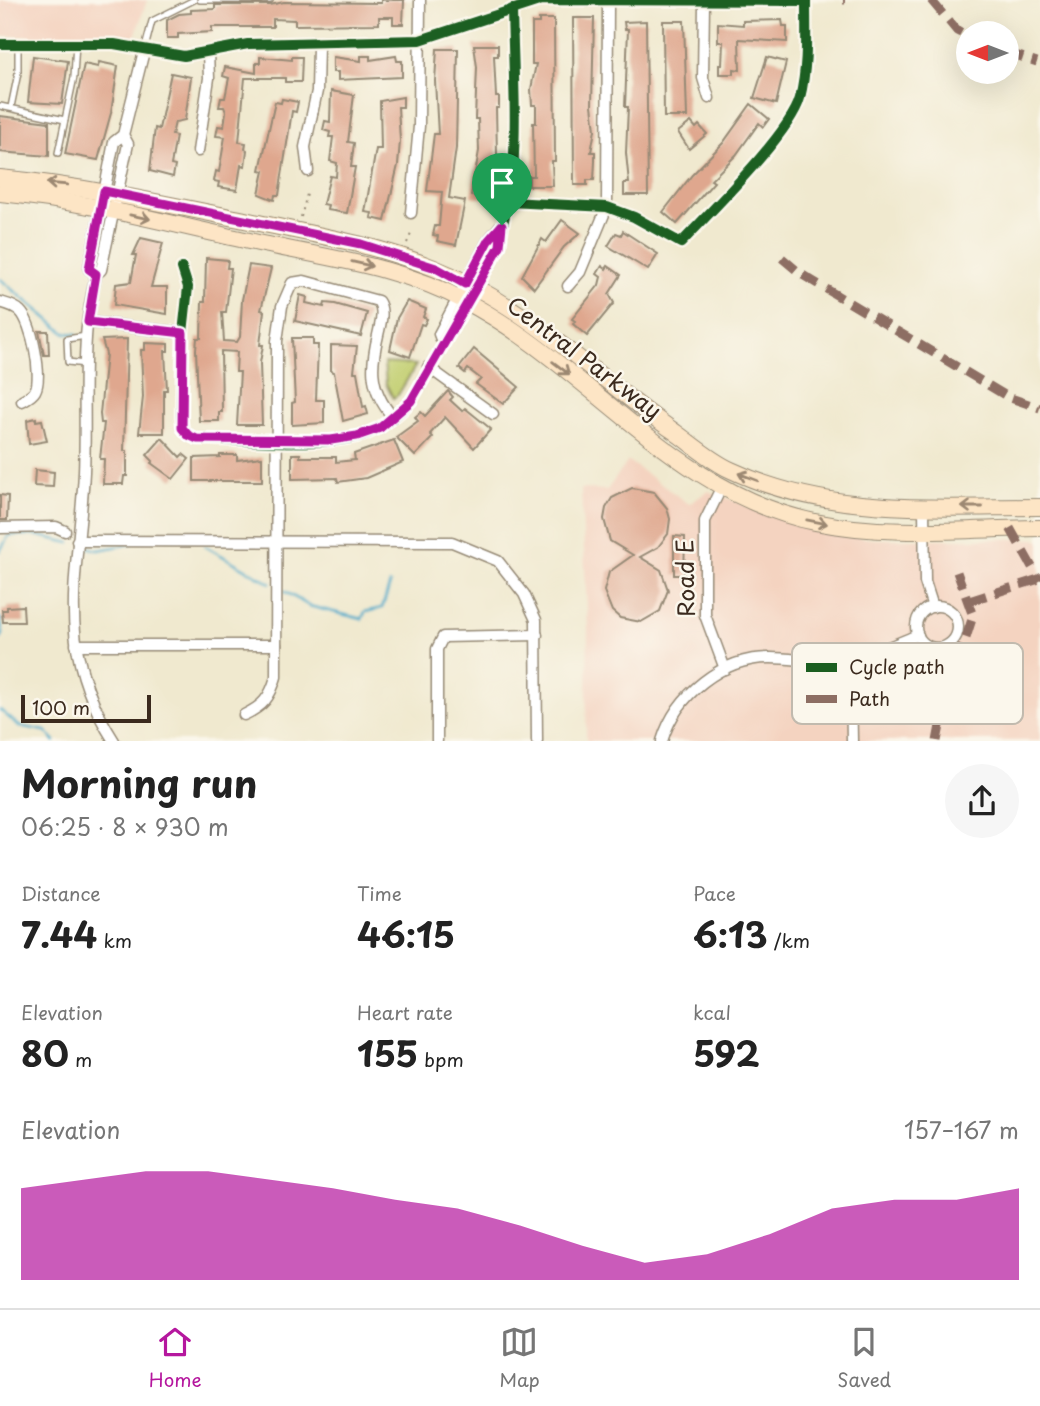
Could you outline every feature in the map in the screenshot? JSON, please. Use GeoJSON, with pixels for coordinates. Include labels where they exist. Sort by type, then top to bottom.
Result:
{"type":"FeatureCollection","features":[{"type":"Feature","properties":{"kind":"main road","name":"Central Parkway"},"geometry":{"type":"LineString","coordinates":[[0,178],[110,193],[361,244],[436,268],[693,468],[759,504],[816,522],[925,530],[1040,528]]}},
{"type":"Feature","properties":{"kind":"main road","name":"Central Parkway"},"geometry":{"type":"LineString","coordinates":[[0,193],[107,210],[367,265],[467,292],[524,315],[656,419],[729,470],[796,495],[831,502],[924,508],[1040,506]]}},
{"type":"Feature","properties":{"kind":"street"},"geometry":{"type":"LineString","coordinates":[[411,213],[419,126],[419,0]]}},
{"type":"Feature","properties":{"kind":"street"},"geometry":{"type":"LineString","coordinates":[[0,44],[114,44],[184,56],[248,44],[318,45],[420,40],[542,0],[806,1],[805,60],[800,100],[769,147],[681,243],[634,217],[607,207],[509,202]]}},
{"type":"Feature","properties":{"kind":"street"},"geometry":{"type":"LineString","coordinates":[[568,286],[580,272],[607,207],[608,1]]}},
{"type":"Feature","properties":{"kind":"street"},"geometry":{"type":"LineString","coordinates":[[704,2],[703,78],[709,98]]}},
{"type":"Feature","properties":{"kind":"street"},"geometry":{"type":"LineString","coordinates":[[182,268],[188,287],[183,333],[181,415],[182,428],[188,435],[197,439],[278,440],[357,436],[380,428],[411,401],[442,342],[439,334],[500,246],[502,225],[509,202],[514,146],[512,9]]}},
{"type":"Feature","properties":{"kind":"street"},"geometry":{"type":"LineString","coordinates":[[308,171],[305,147],[317,91],[318,45]]}},
{"type":"Feature","properties":{"kind":"street"},"geometry":{"type":"LineString","coordinates":[[114,741],[100,719],[81,675],[72,584],[84,473],[86,336],[96,274],[89,269],[110,193],[128,145],[123,135],[144,51]]}},
{"type":"Feature","properties":{"kind":"street"},"geometry":{"type":"LineString","coordinates":[[198,151],[209,78],[208,52]]}},
{"type":"Feature","properties":{"kind":"street"},"geometry":{"type":"LineString","coordinates":[[244,715],[262,706],[271,694],[276,677],[277,341],[282,306],[292,283],[304,281],[368,298],[382,306],[371,363],[377,394],[393,417]]}},
{"type":"Feature","properties":{"kind":"street"},"geometry":{"type":"LineString","coordinates":[[0,302],[20,310],[37,356],[39,379],[36,390],[22,401]]}},
{"type":"Feature","properties":{"kind":"street"},"geometry":{"type":"LineString","coordinates":[[88,322],[183,333]]}},
{"type":"Feature","properties":{"kind":"street"},"geometry":{"type":"LineString","coordinates":[[428,367],[493,414]]}},
{"type":"Feature","properties":{"kind":"street","name":"Road E"},"geometry":{"type":"LineString","coordinates":[[722,486],[705,522],[705,614],[724,669]]}},
{"type":"Feature","properties":{"kind":"street"},"geometry":{"type":"LineString","coordinates":[[924,508],[925,582],[933,607]]}},
{"type":"Feature","properties":{"kind":"street"},"geometry":{"type":"LineString","coordinates":[[0,528],[56,527],[65,531]]}},
{"type":"Feature","properties":{"kind":"street"},"geometry":{"type":"LineString","coordinates":[[77,541],[452,542],[498,561],[524,594],[536,620],[537,741]]}},
{"type":"Feature","properties":{"kind":"street"},"geometry":{"type":"LineString","coordinates":[[924,643],[918,635],[919,617],[933,607],[951,611],[957,622],[957,634],[950,643]]}},
{"type":"Feature","properties":{"kind":"street"},"geometry":{"type":"LineString","coordinates":[[437,741],[437,649],[443,636],[537,635]]}},
{"type":"Feature","properties":{"kind":"street"},"geometry":{"type":"LineString","coordinates":[[895,643],[918,635]]}},
{"type":"Feature","properties":{"kind":"street"},"geometry":{"type":"LineString","coordinates":[[76,645],[276,645]]}},
{"type":"Feature","properties":{"kind":"street"},"geometry":{"type":"LineString","coordinates":[[662,741],[674,715],[700,684],[724,669],[753,659],[792,660]]}},
{"type":"Feature","properties":{"kind":"lane"},"geometry":{"type":"LineString","coordinates":[[144,51],[152,21],[194,0]]}},
{"type":"Feature","properties":{"kind":"lane"},"geometry":{"type":"LineString","coordinates":[[200,0],[270,0]]}},
{"type":"Feature","properties":{"kind":"lane"},"geometry":{"type":"LineString","coordinates":[[58,153],[74,77],[76,42]]}},
{"type":"Feature","properties":{"kind":"lane"},"geometry":{"type":"LineString","coordinates":[[11,107],[18,73],[18,43]]}},
{"type":"Feature","properties":{"kind":"lane"},"geometry":{"type":"LineString","coordinates":[[0,106],[65,120]]}},
{"type":"Feature","properties":{"kind":"lane"},"geometry":{"type":"LineString","coordinates":[[85,364],[68,362],[67,340],[86,336]]}},
{"type":"Feature","properties":{"kind":"path"},"geometry":{"type":"LineString","coordinates":[[300,218],[307,194]]}},
{"type":"Feature","properties":{"kind":"path"},"geometry":{"type":"LineString","coordinates":[[408,243],[411,234]]}},
{"type":"Feature","properties":{"kind":"shaded area"},"geometry":{"type":"Polygon","coordinates":[[[0,0],[147,0],[134,39],[0,36],[0,0]]]}},
{"type":"Feature","properties":{"kind":"shaded area"},"geometry":{"type":"Polygon","coordinates":[[[628,461],[689,504],[708,491],[815,531],[872,539],[1040,539],[1040,741],[586,741],[588,630],[581,489],[607,490],[628,461]]]}},
{"type":"Feature","properties":{"kind":"green space"},"geometry":{"type":"Polygon","coordinates":[[[384,363],[416,365],[398,395],[393,398],[386,384],[384,363]]]}},
{"type":"Feature","properties":{"kind":"building"},"geometry":{"type":"Polygon","coordinates":[[[381,0],[404,0],[403,24],[393,24],[393,17],[379,17],[379,24],[295,25],[295,20],[273,19],[273,27],[212,27],[212,32],[178,34],[178,38],[167,38],[167,20],[179,14],[191,13],[191,10],[215,9],[215,5],[270,5],[284,2],[381,3],[381,0]]]}},
{"type":"Feature","properties":{"kind":"building"},"geometry":{"type":"Polygon","coordinates":[[[573,18],[594,18],[592,105],[595,130],[591,152],[595,152],[595,161],[594,180],[587,180],[587,185],[574,185],[573,18]]]}},
{"type":"Feature","properties":{"kind":"building"},"geometry":{"type":"Polygon","coordinates":[[[539,19],[554,19],[553,186],[529,186],[529,176],[534,176],[533,123],[536,123],[536,105],[532,105],[531,89],[536,64],[532,64],[532,23],[539,23],[539,19]]]}},
{"type":"Feature","properties":{"kind":"building"},"geometry":{"type":"Polygon","coordinates":[[[782,20],[783,26],[787,26],[787,42],[739,39],[740,70],[734,69],[734,74],[719,74],[723,42],[718,42],[718,23],[743,25],[743,21],[782,20]]]}},
{"type":"Feature","properties":{"kind":"building"},"geometry":{"type":"Polygon","coordinates":[[[646,21],[648,195],[624,195],[624,183],[629,183],[626,153],[628,107],[625,107],[628,29],[625,29],[624,22],[646,21]]]}},
{"type":"Feature","properties":{"kind":"building"},"geometry":{"type":"Polygon","coordinates":[[[663,21],[684,21],[687,117],[664,117],[663,21]]]}},
{"type":"Feature","properties":{"kind":"building"},"geometry":{"type":"Polygon","coordinates":[[[474,45],[498,45],[498,56],[494,56],[496,97],[499,97],[499,108],[496,108],[497,155],[492,194],[485,193],[484,198],[471,196],[479,151],[478,119],[475,119],[477,67],[474,45]]]}},
{"type":"Feature","properties":{"kind":"building"},"geometry":{"type":"Polygon","coordinates":[[[437,49],[458,49],[456,148],[449,198],[465,201],[456,245],[437,241],[438,236],[433,235],[435,226],[439,226],[442,192],[427,191],[434,134],[438,134],[435,81],[437,49]]]}},
{"type":"Feature","properties":{"kind":"building"},"geometry":{"type":"Polygon","coordinates":[[[33,56],[68,61],[62,104],[28,102],[33,56]]]}},
{"type":"Feature","properties":{"kind":"building"},"geometry":{"type":"Polygon","coordinates":[[[361,56],[370,56],[370,60],[396,56],[397,61],[402,61],[402,77],[338,80],[338,72],[333,72],[333,57],[361,61],[361,56]]]}},
{"type":"Feature","properties":{"kind":"building"},"geometry":{"type":"Polygon","coordinates":[[[260,57],[292,60],[292,57],[302,57],[301,82],[285,82],[285,78],[245,78],[239,142],[246,143],[245,166],[241,165],[237,190],[218,187],[219,182],[214,181],[216,171],[219,172],[225,137],[216,136],[218,126],[224,127],[226,112],[224,107],[219,107],[221,98],[225,98],[229,78],[223,76],[225,67],[256,73],[256,63],[260,63],[260,57]]]}},
{"type":"Feature","properties":{"kind":"building"},"geometry":{"type":"Polygon","coordinates":[[[767,57],[786,62],[776,104],[754,98],[767,57]]]}},
{"type":"Feature","properties":{"kind":"building"},"geometry":{"type":"Polygon","coordinates":[[[99,62],[118,66],[111,113],[98,160],[65,154],[84,64],[98,67],[99,62]]]}},
{"type":"Feature","properties":{"kind":"building"},"geometry":{"type":"Polygon","coordinates":[[[171,73],[191,77],[185,120],[175,122],[172,135],[176,136],[171,165],[175,166],[173,177],[150,171],[155,128],[159,129],[171,73]]]}},
{"type":"Feature","properties":{"kind":"building"},"geometry":{"type":"Polygon","coordinates":[[[331,91],[354,95],[348,142],[354,143],[351,167],[355,167],[347,213],[327,210],[328,205],[323,204],[330,176],[336,177],[337,163],[330,161],[333,137],[329,137],[330,132],[323,130],[325,121],[330,122],[331,91]]]}},
{"type":"Feature","properties":{"kind":"building"},"geometry":{"type":"Polygon","coordinates":[[[403,97],[403,107],[398,107],[398,165],[385,221],[371,218],[372,213],[365,212],[376,149],[381,149],[380,101],[403,97]]]}},
{"type":"Feature","properties":{"kind":"building"},"geometry":{"type":"Polygon","coordinates":[[[282,99],[298,102],[296,112],[292,111],[279,195],[275,195],[274,200],[259,194],[264,171],[260,170],[275,102],[281,103],[282,99]]]}},
{"type":"Feature","properties":{"kind":"building"},"geometry":{"type":"Polygon","coordinates":[[[751,104],[769,119],[763,127],[759,123],[736,155],[711,180],[714,182],[677,224],[663,212],[692,175],[723,143],[751,104]]]}},
{"type":"Feature","properties":{"kind":"building"},"geometry":{"type":"Polygon","coordinates":[[[0,116],[49,122],[49,156],[0,152],[0,116]]]}},
{"type":"Feature","properties":{"kind":"building"},"geometry":{"type":"Polygon","coordinates":[[[691,122],[696,128],[699,125],[707,134],[689,149],[678,132],[691,122]]]}},
{"type":"Feature","properties":{"kind":"building"},"geometry":{"type":"Polygon","coordinates":[[[562,220],[580,233],[564,247],[534,288],[522,276],[542,239],[546,242],[562,220]]]}},
{"type":"Feature","properties":{"kind":"building"},"geometry":{"type":"Polygon","coordinates":[[[623,231],[658,254],[648,270],[608,246],[616,233],[621,235],[623,231]]]}},
{"type":"Feature","properties":{"kind":"building"},"geometry":{"type":"Polygon","coordinates":[[[141,238],[163,243],[151,287],[167,287],[167,314],[114,305],[116,284],[131,282],[136,255],[133,255],[141,238]]]}},
{"type":"Feature","properties":{"kind":"building"},"geometry":{"type":"Polygon","coordinates":[[[206,258],[228,260],[227,268],[231,268],[226,312],[222,312],[224,341],[237,342],[240,337],[242,300],[249,265],[271,268],[261,310],[264,311],[260,345],[263,345],[260,363],[262,425],[237,425],[240,372],[236,372],[237,352],[221,351],[222,412],[219,412],[219,421],[199,421],[196,350],[197,338],[201,338],[202,302],[205,302],[206,258]]]}},
{"type":"Feature","properties":{"kind":"building"},"geometry":{"type":"Polygon","coordinates":[[[602,266],[606,269],[608,266],[621,275],[609,294],[614,303],[587,336],[573,324],[575,321],[572,319],[599,285],[601,277],[597,274],[602,266]]]}},
{"type":"Feature","properties":{"kind":"building"},"geometry":{"type":"Polygon","coordinates":[[[300,295],[307,297],[306,303],[324,307],[325,303],[335,304],[367,313],[361,336],[295,321],[300,295]]]}},
{"type":"Feature","properties":{"kind":"building"},"geometry":{"type":"Polygon","coordinates":[[[407,301],[426,309],[423,317],[427,319],[424,325],[421,324],[410,357],[390,350],[397,318],[407,301]]]}},
{"type":"Feature","properties":{"kind":"building"},"geometry":{"type":"Polygon","coordinates":[[[39,331],[48,331],[49,355],[44,355],[39,331]]]}},
{"type":"Feature","properties":{"kind":"building"},"geometry":{"type":"Polygon","coordinates":[[[292,338],[313,338],[313,345],[318,345],[316,400],[324,400],[324,423],[292,425],[292,403],[295,402],[292,338]]]}},
{"type":"Feature","properties":{"kind":"building"},"geometry":{"type":"Polygon","coordinates":[[[127,339],[124,451],[127,451],[127,476],[124,476],[123,484],[103,484],[104,459],[100,459],[104,423],[101,423],[100,414],[106,354],[102,340],[127,339]]]}},
{"type":"Feature","properties":{"kind":"building"},"geometry":{"type":"Polygon","coordinates":[[[145,343],[168,344],[168,351],[165,351],[167,390],[164,390],[164,433],[139,433],[143,397],[141,350],[145,350],[145,343]]]}},
{"type":"Feature","properties":{"kind":"building"},"geometry":{"type":"Polygon","coordinates":[[[331,345],[357,346],[354,372],[357,372],[363,407],[366,406],[368,414],[343,421],[334,372],[331,371],[331,345]]]}},
{"type":"Feature","properties":{"kind":"building"},"geometry":{"type":"Polygon","coordinates":[[[474,349],[519,387],[503,404],[476,384],[481,379],[468,369],[465,373],[459,368],[474,349]]]}},
{"type":"Feature","properties":{"kind":"building"},"geometry":{"type":"Polygon","coordinates":[[[448,391],[453,397],[450,400],[462,411],[465,408],[491,429],[474,448],[445,417],[430,434],[433,437],[415,456],[396,437],[418,421],[415,417],[421,412],[425,416],[448,391]]]}},
{"type":"Feature","properties":{"kind":"building"},"geometry":{"type":"Polygon","coordinates":[[[36,418],[36,421],[42,420],[47,441],[29,444],[27,420],[36,418]]]}},
{"type":"Feature","properties":{"kind":"building"},"geometry":{"type":"Polygon","coordinates":[[[162,438],[180,457],[183,454],[189,459],[173,479],[151,463],[153,461],[147,455],[162,438]]]}},
{"type":"Feature","properties":{"kind":"building"},"geometry":{"type":"Polygon","coordinates":[[[394,440],[403,462],[366,478],[338,482],[337,478],[292,479],[292,454],[300,454],[300,457],[336,457],[336,462],[355,460],[354,454],[394,440]]]}},
{"type":"Feature","properties":{"kind":"building"},"geometry":{"type":"Polygon","coordinates":[[[237,455],[237,460],[262,457],[262,481],[194,481],[194,458],[237,455]]]}},
{"type":"Feature","properties":{"kind":"building"},"geometry":{"type":"Polygon","coordinates":[[[35,470],[54,472],[53,487],[34,486],[35,470]]]}},
{"type":"Feature","properties":{"kind":"building"},"geometry":{"type":"Polygon","coordinates":[[[632,488],[654,492],[667,508],[670,519],[668,534],[658,547],[640,557],[661,570],[668,590],[660,611],[641,622],[620,618],[612,611],[604,591],[609,572],[633,555],[610,541],[604,519],[606,508],[612,498],[632,488]]]}},
{"type":"Feature","properties":{"kind":"building"},"geometry":{"type":"Polygon","coordinates":[[[0,495],[8,496],[7,520],[0,520],[0,495]]]}},
{"type":"Feature","properties":{"kind":"building"},"geometry":{"type":"Polygon","coordinates":[[[674,536],[685,537],[684,575],[674,575],[674,536]]]}},
{"type":"Feature","properties":{"kind":"building"},"geometry":{"type":"Polygon","coordinates":[[[23,606],[24,622],[3,622],[2,610],[23,606]]]}},
{"type":"Feature","properties":{"kind":"waterway"},"geometry":{"type":"LineString","coordinates":[[0,279],[65,333],[77,334]]}},
{"type":"Feature","properties":{"kind":"waterway"},"geometry":{"type":"LineString","coordinates":[[0,551],[9,535],[35,535],[70,543]]}},
{"type":"Feature","properties":{"kind":"waterway"},"geometry":{"type":"LineString","coordinates":[[84,546],[98,550],[131,544]]}},
{"type":"Feature","properties":{"kind":"waterway"},"geometry":{"type":"LineString","coordinates":[[205,546],[270,583]]}},
{"type":"Feature","properties":{"kind":"waterway"},"geometry":{"type":"LineString","coordinates":[[284,591],[309,606],[362,619],[365,612],[382,608],[390,584]]}},
{"type":"Feature","properties":{"kind":"waterway"},"geometry":{"type":"LineString","coordinates":[[0,618],[3,634],[0,639]]}},
{"type":"Feature","properties":{"kind":"waterway"},"geometry":{"type":"LineString","coordinates":[[0,710],[19,726],[45,731],[55,741]]}},
{"type":"Feature","properties":{"kind":"marked path"},"geometry":{"type":"LineString","coordinates":[[931,0],[956,30]]}},
{"type":"Feature","properties":{"kind":"marked path"},"geometry":{"type":"LineString","coordinates":[[1019,56],[1037,62]]}},
{"type":"Feature","properties":{"kind":"marked path"},"geometry":{"type":"LineString","coordinates":[[782,258],[801,274],[1008,397],[1040,408]]}},
{"type":"Feature","properties":{"kind":"marked path"},"geometry":{"type":"LineString","coordinates":[[1010,528],[1040,581]]}},
{"type":"Feature","properties":{"kind":"marked path"},"geometry":{"type":"LineString","coordinates":[[957,572],[973,616],[964,643]]}},
{"type":"Feature","properties":{"kind":"marked path"},"geometry":{"type":"LineString","coordinates":[[969,601],[1039,579]]}},
{"type":"Feature","properties":{"kind":"marked path"},"geometry":{"type":"LineString","coordinates":[[937,741],[940,724]]}},
{"type":"Feature","properties":{"kind":"cycle path"},"geometry":{"type":"LineString","coordinates":[[0,44],[114,44],[184,56],[248,44],[420,40],[542,0],[806,1],[804,74],[800,98],[793,113],[782,131],[748,172],[681,243],[634,217],[607,207],[509,202]]}},
{"type":"Feature","properties":{"kind":"cycle path"},"geometry":{"type":"LineString","coordinates":[[182,268],[188,287],[183,333],[181,416],[186,433],[197,439],[319,442],[364,435],[393,418],[411,401],[500,246],[512,181],[514,151],[512,9]]}},
{"type":"Feature","properties":{"kind":"route"},"geometry":{"type":"LineString","coordinates":[[104,191],[361,244],[436,268],[465,284],[488,241],[502,225],[500,246],[448,340],[442,342],[411,401],[380,428],[357,436],[331,440],[197,439],[182,428],[183,333],[88,322],[96,274],[89,269],[104,191]]}}]}
